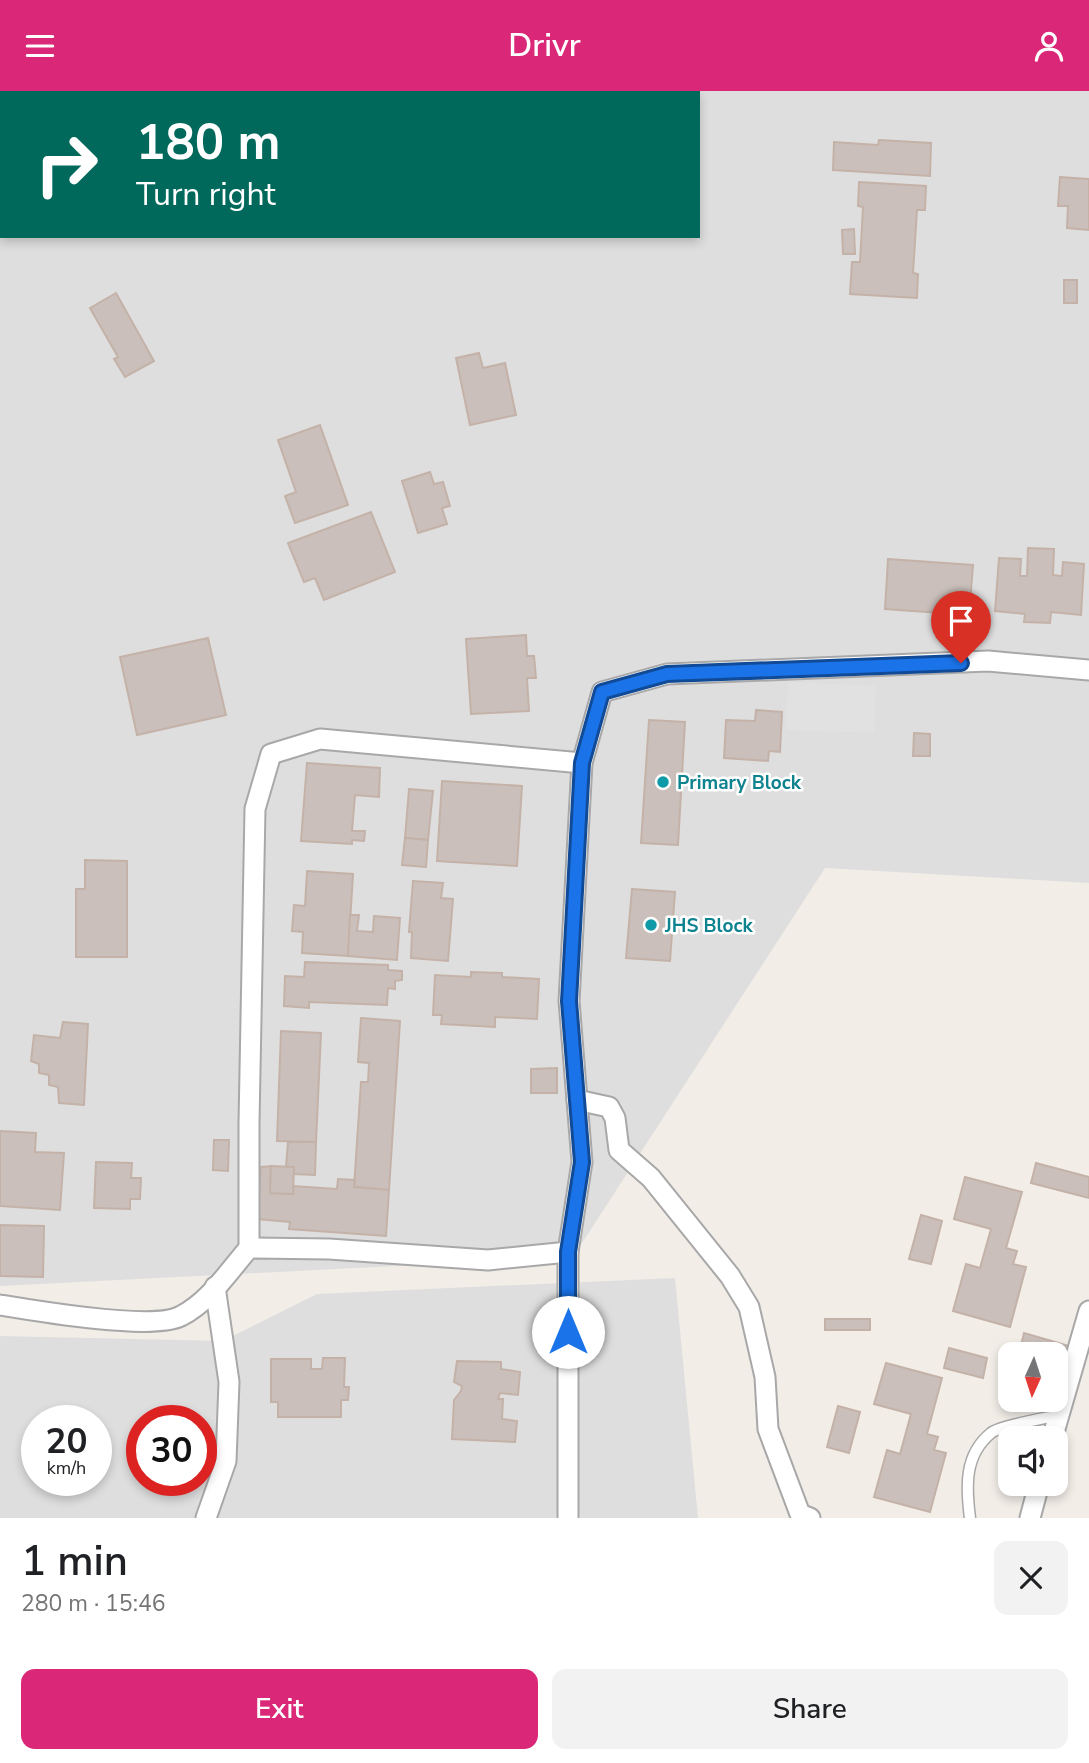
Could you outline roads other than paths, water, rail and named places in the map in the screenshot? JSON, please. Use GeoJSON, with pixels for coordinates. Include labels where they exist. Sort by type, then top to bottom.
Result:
{"type":"FeatureCollection","features":[{"type":"Feature","properties":{"kind":"street"},"geometry":{"type":"LineString","coordinates":[[568,1518],[568,1252],[582,1162],[569,1001],[582,763],[602,692],[667,674],[988,661],[1089,670]]}},
{"type":"Feature","properties":{"kind":"street"},"geometry":{"type":"LineString","coordinates":[[0,1305],[63,1315],[156,1322],[179,1318],[197,1306],[250,1248],[249,1123],[255,809],[271,754],[320,739],[582,763]]}},
{"type":"Feature","properties":{"kind":"street"},"geometry":{"type":"LineString","coordinates":[[577,1100],[609,1107],[615,1118],[619,1150],[651,1178],[730,1276],[749,1307],[765,1377],[768,1429],[800,1514],[810,1518]]}},
{"type":"Feature","properties":{"kind":"street"},"geometry":{"type":"LineString","coordinates":[[250,1248],[329,1249],[488,1260],[568,1252]]}},
{"type":"Feature","properties":{"kind":"street"},"geometry":{"type":"LineString","coordinates":[[206,1518],[226,1461],[229,1382],[215,1287]]}},
{"type":"Feature","properties":{"kind":"street"},"geometry":{"type":"LineString","coordinates":[[1056,1426],[1089,1311]]}},
{"type":"Feature","properties":{"kind":"street"},"geometry":{"type":"LineString","coordinates":[[1030,1518],[1036,1496]]}},
{"type":"Feature","properties":{"kind":"lane"},"geometry":{"type":"LineString","coordinates":[[970,1518],[965,1484],[972,1456],[992,1431],[1059,1415]]}},
{"type":"Feature","properties":{"kind":"place","name":"Primary Block"},"geometry":{"type":"Point","coordinates":[663,782]}},
{"type":"Feature","properties":{"kind":"place","name":"JHS Block"},"geometry":{"type":"Point","coordinates":[651,925]}}]}
